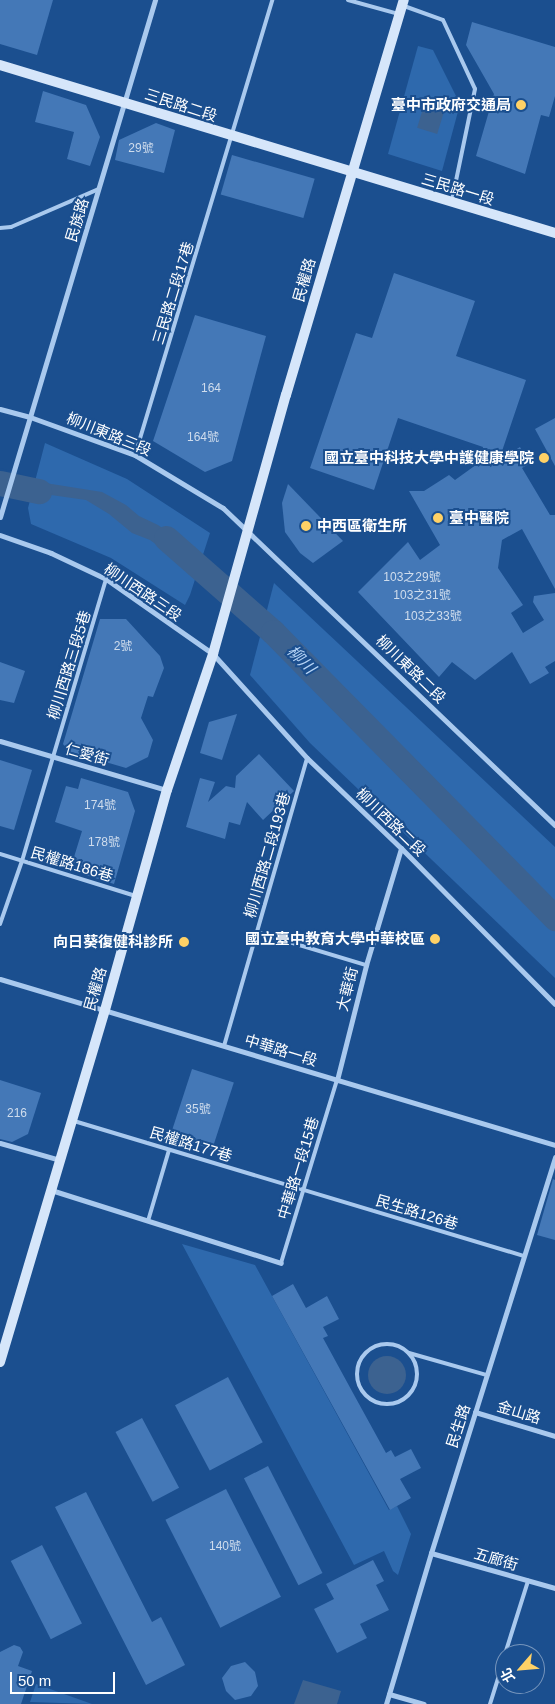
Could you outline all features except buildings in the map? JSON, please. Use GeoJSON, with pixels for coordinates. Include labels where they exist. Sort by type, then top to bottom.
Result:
{"type":"FeatureCollection","features":[{"type":"Feature","properties":{"kind":"main road","name":"民權路"},"geometry":{"type":"LineString","coordinates":[[0,1362],[105,1010],[167,790],[213,654],[291,377],[402,7]]}},
{"type":"Feature","properties":{"kind":"main road","name":"三民路二段"},"geometry":{"type":"LineString","coordinates":[[0,65],[353,173]]}},
{"type":"Feature","properties":{"kind":"main road","name":"三民路一段"},"geometry":{"type":"LineString","coordinates":[[353,173],[555,233]]}},
{"type":"Feature","properties":{"kind":"street","name":"民族路"},"geometry":{"type":"LineString","coordinates":[[0,517],[126,102],[155,0]]}},
{"type":"Feature","properties":{"kind":"street","name":"柳川東路三段"},"geometry":{"type":"LineString","coordinates":[[0,409],[30,417],[135,455],[223,508],[236,519],[248,534]]}},
{"type":"Feature","properties":{"kind":"street","name":"柳川東路二段"},"geometry":{"type":"LineString","coordinates":[[248,534],[284,565],[555,824]]}},
{"type":"Feature","properties":{"kind":"street","name":"柳川西路三段"},"geometry":{"type":"LineString","coordinates":[[0,535],[50,553],[106,579],[213,654]]}},
{"type":"Feature","properties":{"kind":"street","name":"柳川西路二段"},"geometry":{"type":"LineString","coordinates":[[213,654],[307,758],[401,848],[555,1004]]}},
{"type":"Feature","properties":{"kind":"street","name":"仁愛街"},"geometry":{"type":"LineString","coordinates":[[0,741],[167,790]]}},
{"type":"Feature","properties":{"kind":"street","name":"大華街"},"geometry":{"type":"LineString","coordinates":[[337,1080],[366,965],[401,848]]}},
{"type":"Feature","properties":{"kind":"street","name":"中華路一段"},"geometry":{"type":"LineString","coordinates":[[0,979],[555,1145]]}},
{"type":"Feature","properties":{"kind":"street"},"geometry":{"type":"LineString","coordinates":[[0,1143],[60,1160]]}},
{"type":"Feature","properties":{"kind":"street","name":"民生路"},"geometry":{"type":"LineString","coordinates":[[386,1704],[431,1553],[555,1157]]}},
{"type":"Feature","properties":{"kind":"street"},"geometry":{"type":"LineString","coordinates":[[51,1190],[281,1263]]}},
{"type":"Feature","properties":{"kind":"street","name":"金山路"},"geometry":{"type":"LineString","coordinates":[[475,1412],[555,1436]]}},
{"type":"Feature","properties":{"kind":"street","name":"五廊街"},"geometry":{"type":"LineString","coordinates":[[431,1553],[555,1588]]}},
{"type":"Feature","properties":{"kind":"street"},"geometry":{"type":"LineString","coordinates":[[389,1694],[424,1704]]}},
{"type":"Feature","properties":{"kind":"lane","name":"三民路二段17巷"},"geometry":{"type":"LineString","coordinates":[[135,455],[272,0]]}},
{"type":"Feature","properties":{"kind":"lane"},"geometry":{"type":"LineString","coordinates":[[348,0],[402,7],[443,20],[475,89],[451,202]]}},
{"type":"Feature","properties":{"kind":"lane"},"geometry":{"type":"LineString","coordinates":[[2,227],[11,227],[99,189]]}},
{"type":"Feature","properties":{"kind":"lane","name":"柳川西路三段5巷"},"geometry":{"type":"LineString","coordinates":[[0,924],[22,861],[106,579]]}},
{"type":"Feature","properties":{"kind":"lane","name":"柳川西路二段193巷"},"geometry":{"type":"LineString","coordinates":[[224,1046],[307,758]]}},
{"type":"Feature","properties":{"kind":"lane","name":"民權路186巷"},"geometry":{"type":"LineString","coordinates":[[0,854],[136,896]]}},
{"type":"Feature","properties":{"kind":"lane"},"geometry":{"type":"LineString","coordinates":[[256,932],[366,965]]}},
{"type":"Feature","properties":{"kind":"lane","name":"中華路一段15巷"},"geometry":{"type":"LineString","coordinates":[[281,1263],[337,1080]]}},
{"type":"Feature","properties":{"kind":"lane","name":"民權路177巷"},"geometry":{"type":"LineString","coordinates":[[72,1120],[303,1189]]}},
{"type":"Feature","properties":{"kind":"lane"},"geometry":{"type":"LineString","coordinates":[[148,1221],[169,1150]]}},
{"type":"Feature","properties":{"kind":"lane","name":"民生路126巷"},"geometry":{"type":"LineString","coordinates":[[303,1189],[524,1256]]}},
{"type":"Feature","properties":{"kind":"lane"},"geometry":{"type":"LineString","coordinates":[[409,1352],[418,1372],[417,1382],[409,1395],[396,1404],[386,1405],[376,1403],[367,1397],[357,1380],[357,1370],[366,1353],[382,1344],[401,1347],[409,1352],[487,1375]]}},
{"type":"Feature","properties":{"kind":"lane"},"geometry":{"type":"LineString","coordinates":[[508,1644],[528,1581]]}},
{"type":"Feature","properties":{"kind":"lane"},"geometry":{"type":"LineString","coordinates":[[490,1704],[495,1688]]}},
{"type":"Feature","properties":{"kind":"shaded area"},"geometry":{"type":"Polygon","coordinates":[[[418,46],[433,50],[460,104],[442,171],[388,154],[418,46]]]}},
{"type":"Feature","properties":{"kind":"shaded area"},"geometry":{"type":"Polygon","coordinates":[[[425,102],[445,108],[437,134],[417,128],[425,102]]]}},
{"type":"Feature","properties":{"kind":"shaded area"},"geometry":{"type":"Polygon","coordinates":[[[45,443],[127,479],[210,533],[185,605],[111,558],[31,524],[28,508],[45,443]]]}},
{"type":"Feature","properties":{"kind":"shaded area"},"geometry":{"type":"Polygon","coordinates":[[[0,470],[39,482],[102,492],[126,505],[139,516],[158,525],[194,550],[189,575],[181,563],[150,540],[132,533],[109,514],[86,500],[30,492],[0,482],[0,470]]]}},
{"type":"Feature","properties":{"kind":"shaded area"},"geometry":{"type":"Polygon","coordinates":[[[274,583],[555,847],[555,978],[310,743],[250,675],[274,583]]]}},
{"type":"Feature","properties":{"kind":"shaded area"},"geometry":{"type":"Polygon","coordinates":[[[182,1244],[255,1265],[389,1510],[397,1506],[411,1534],[398,1575],[393,1571],[384,1551],[354,1565],[182,1244]]]}},
{"type":"Feature","properties":{"kind":"shaded area"},"geometry":{"type":"Polygon","coordinates":[[[387,1356],[400,1362],[406,1375],[400,1388],[387,1394],[374,1388],[368,1375],[374,1362],[387,1356]]]}},
{"type":"Feature","properties":{"kind":"shaded area"},"geometry":{"type":"Polygon","coordinates":[[[303,1680],[341,1691],[337,1704],[294,1704],[303,1680]]]}},
{"type":"Feature","properties":{"kind":"shaded area"},"geometry":{"type":"Polygon","coordinates":[[[36,1684],[92,1704],[30,1702],[36,1684]]]}},
{"type":"Feature","properties":{"kind":"pier"},"geometry":{"type":"Polygon","coordinates":[[[0,468],[34,478],[29,494],[0,485],[0,468]]]}},
{"type":"Feature","properties":{"kind":"waterway","name":"柳川"},"geometry":{"type":"LineString","coordinates":[[0,483],[39,491]]}},
{"type":"Feature","properties":{"kind":"waterway","name":"柳川"},"geometry":{"type":"LineString","coordinates":[[166,538],[273,632],[555,918]]}},
{"type":"Feature","properties":{"kind":"place","name":"臺中市政府交通局"},"geometry":{"type":"Point","coordinates":[521,105]}},
{"type":"Feature","properties":{"kind":"place","name":"國立臺中科技大學中護健康學院"},"geometry":{"type":"Point","coordinates":[544,458]}},
{"type":"Feature","properties":{"kind":"place","name":"臺中醫院"},"geometry":{"type":"Point","coordinates":[438,518]}},
{"type":"Feature","properties":{"kind":"place","name":"中西區衛生所"},"geometry":{"type":"Point","coordinates":[306,526]}},
{"type":"Feature","properties":{"kind":"place","name":"國立臺中教育大學中華校區"},"geometry":{"type":"Point","coordinates":[435,939]}},
{"type":"Feature","properties":{"kind":"place","name":"向日葵復健科診所"},"geometry":{"type":"Point","coordinates":[184,942]}}]}
